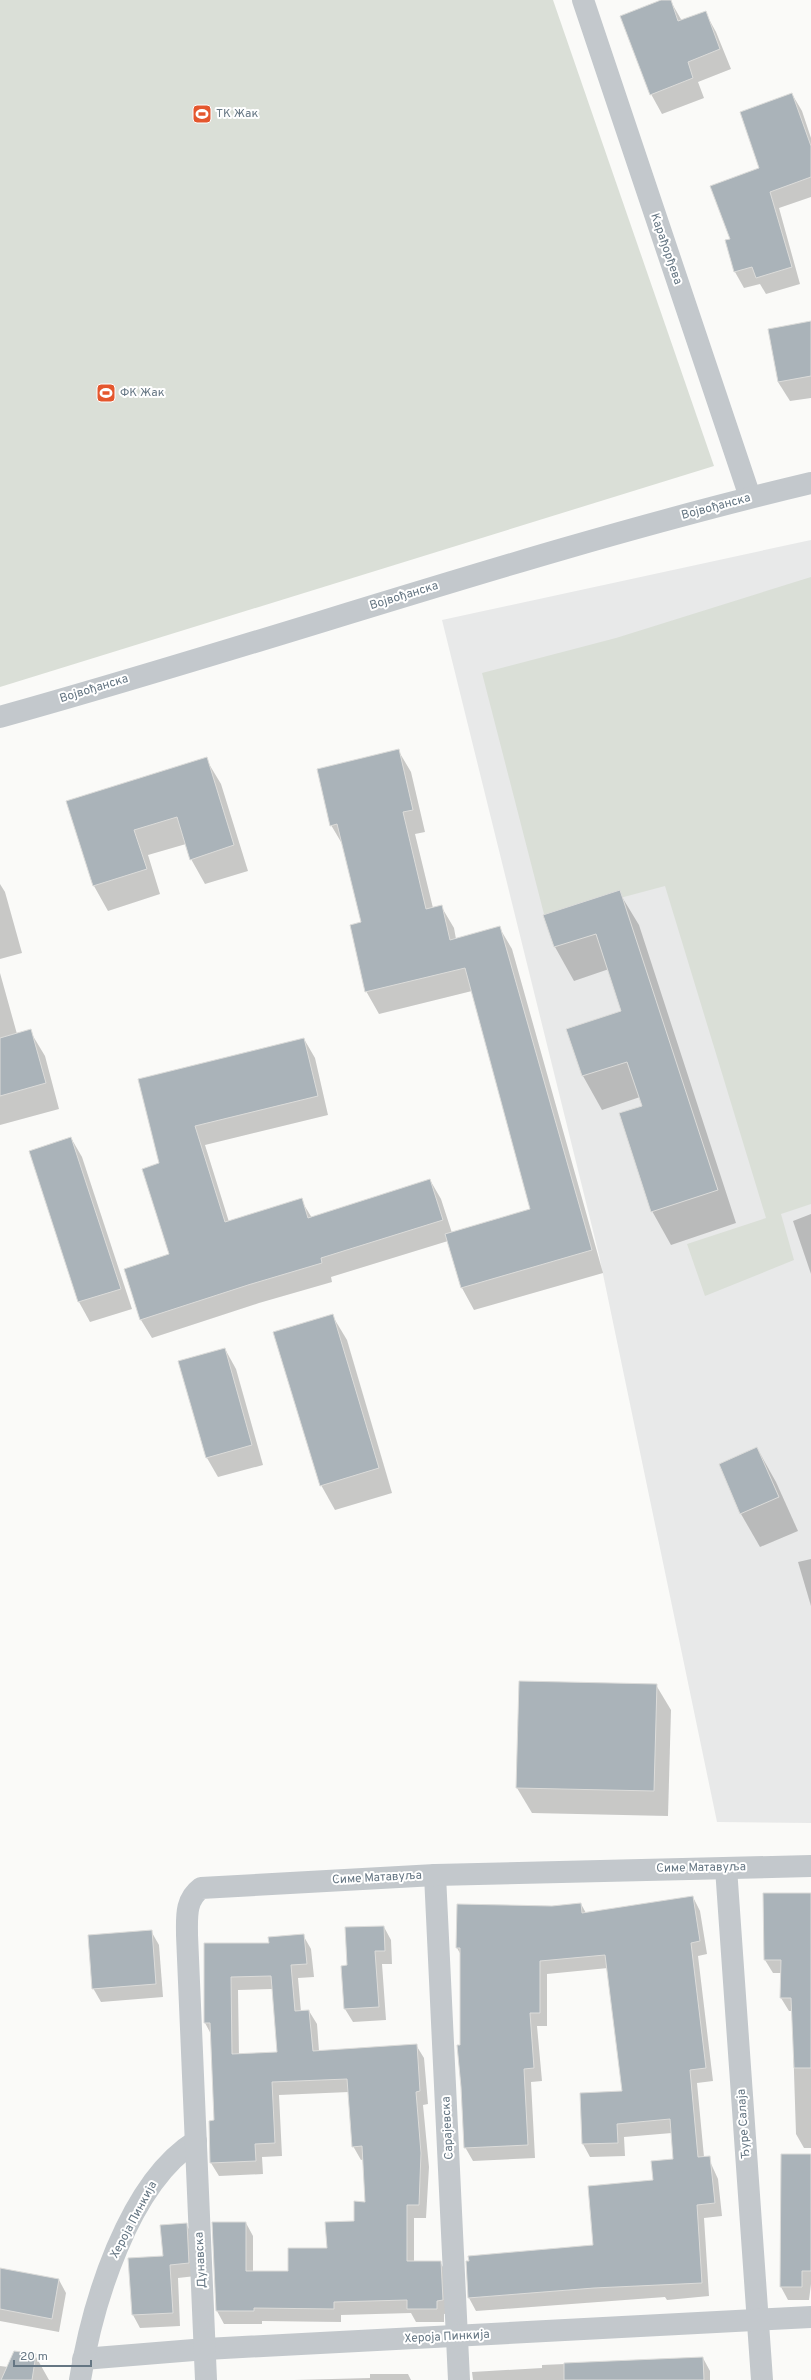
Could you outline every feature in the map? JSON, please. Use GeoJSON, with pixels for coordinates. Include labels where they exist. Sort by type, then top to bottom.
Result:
{"type":"FeatureCollection","features":[{"type":"Feature","properties":{"kind":"street","name":"Карађорђева"},"geometry":{"type":"LineString","coordinates":[[583,0],[750,498]]}},
{"type":"Feature","properties":{"kind":"street","name":"Војвођанска"},"geometry":{"type":"LineString","coordinates":[[0,717],[482,572],[750,498],[811,483]]}},
{"type":"Feature","properties":{"kind":"street","name":"Симе Матавуља"},"geometry":{"type":"LineString","coordinates":[[196,2141],[187,1935],[188,1909],[193,1894],[201,1888],[435,1875],[811,1866]]}},
{"type":"Feature","properties":{"kind":"street","name":"Ђуре Салаја"},"geometry":{"type":"LineString","coordinates":[[726,1868],[762,2380]]}},
{"type":"Feature","properties":{"kind":"street","name":"Сарајевска"},"geometry":{"type":"LineString","coordinates":[[435,1875],[459,2380]]}},
{"type":"Feature","properties":{"kind":"street","name":"Хероја Пинкија"},"geometry":{"type":"LineString","coordinates":[[196,2141],[180,2151],[166,2165],[152,2183],[120,2241],[98,2296],[82,2370],[206,2349],[811,2317]]}},
{"type":"Feature","properties":{"kind":"street","name":"Дунавска"},"geometry":{"type":"LineString","coordinates":[[196,2141],[206,2349],[206,2380]]}},
{"type":"Feature","properties":{"kind":"shaded area"},"geometry":{"type":"Polygon","coordinates":[[[0,0],[553,0],[714,466],[0,687],[0,0]]]}},
{"type":"Feature","properties":{"kind":"shaded area"},"geometry":{"type":"Polygon","coordinates":[[[811,540],[811,1823],[717,1822],[599,1255],[442,620],[811,540]]]}},
{"type":"Feature","properties":{"kind":"shaded area"},"geometry":{"type":"Polygon","coordinates":[[[811,577],[811,1204],[781,1214],[794,1260],[705,1296],[687,1244],[766,1218],[665,886],[545,918],[482,673],[616,638],[811,577]]]}},
{"type":"Feature","properties":{"kind":"building"},"geometry":{"type":"Polygon","coordinates":[[[661,0],[671,0],[678,21],[706,11],[720,49],[688,62],[693,78],[650,95],[620,16],[661,0]]]}},
{"type":"Feature","properties":{"kind":"building"},"geometry":{"type":"Polygon","coordinates":[[[792,93],[811,146],[811,177],[770,192],[792,267],[756,278],[752,267],[734,272],[725,240],[730,239],[710,186],[759,168],[740,112],[792,93]]]}},
{"type":"Feature","properties":{"kind":"building"},"geometry":{"type":"Polygon","coordinates":[[[811,321],[811,376],[778,382],[768,329],[811,321]]]}},
{"type":"Feature","properties":{"kind":"building"},"geometry":{"type":"Polygon","coordinates":[[[399,749],[413,810],[403,812],[426,909],[442,905],[450,940],[500,926],[592,1250],[461,1288],[445,1234],[530,1209],[465,968],[365,992],[350,925],[361,922],[337,824],[330,826],[317,769],[399,749]]]}},
{"type":"Feature","properties":{"kind":"building"},"geometry":{"type":"Polygon","coordinates":[[[207,757],[234,845],[190,860],[177,817],[134,830],[147,869],[93,886],[66,801],[207,757]]]}},
{"type":"Feature","properties":{"kind":"building"},"geometry":{"type":"Polygon","coordinates":[[[620,890],[718,1190],[651,1212],[619,1113],[642,1106],[627,1062],[582,1076],[566,1029],[621,1011],[596,934],[554,947],[543,915],[620,890]]]}},
{"type":"Feature","properties":{"kind":"building"},"geometry":{"type":"Polygon","coordinates":[[[31,1029],[46,1083],[0,1096],[0,1038],[31,1029]]]}},
{"type":"Feature","properties":{"kind":"building"},"geometry":{"type":"Polygon","coordinates":[[[304,1038],[318,1096],[195,1126],[225,1222],[302,1198],[308,1218],[430,1179],[443,1220],[321,1258],[322,1263],[140,1320],[124,1269],[169,1254],[142,1169],[159,1163],[138,1079],[304,1038]]]}},
{"type":"Feature","properties":{"kind":"building"},"geometry":{"type":"Polygon","coordinates":[[[71,1137],[121,1289],[78,1302],[29,1151],[71,1137]]]}},
{"type":"Feature","properties":{"kind":"building"},"geometry":{"type":"Polygon","coordinates":[[[333,1314],[379,1468],[320,1486],[273,1332],[333,1314]]]}},
{"type":"Feature","properties":{"kind":"building"},"geometry":{"type":"Polygon","coordinates":[[[225,1348],[252,1445],[206,1458],[178,1361],[225,1348]]]}},
{"type":"Feature","properties":{"kind":"building"},"geometry":{"type":"Polygon","coordinates":[[[757,1447],[779,1497],[740,1514],[719,1464],[757,1447]]]}},
{"type":"Feature","properties":{"kind":"building"},"geometry":{"type":"Polygon","coordinates":[[[519,1681],[657,1684],[654,1791],[516,1788],[519,1681]]]}},
{"type":"Feature","properties":{"kind":"building"},"geometry":{"type":"Polygon","coordinates":[[[763,1893],[811,1893],[811,2068],[794,2068],[791,1998],[780,1998],[781,1960],[764,1960],[763,1893]]]}},
{"type":"Feature","properties":{"kind":"building"},"geometry":{"type":"Polygon","coordinates":[[[693,1896],[700,1941],[691,1943],[706,2068],[690,2070],[698,2157],[710,2156],[715,2203],[697,2205],[702,2283],[594,2288],[468,2298],[466,2261],[469,2261],[468,2256],[593,2245],[588,2186],[653,2180],[651,2161],[673,2159],[670,2119],[617,2124],[618,2143],[582,2144],[580,2093],[622,2091],[605,1955],[540,1961],[540,2013],[530,2013],[534,2068],[524,2069],[528,2145],[464,2148],[457,2045],[460,2045],[460,1948],[456,1948],[457,1904],[552,1906],[581,1903],[582,1913],[693,1896]]]}},
{"type":"Feature","properties":{"kind":"building"},"geometry":{"type":"Polygon","coordinates":[[[384,1926],[385,1951],[375,1951],[379,2007],[344,2009],[341,1966],[347,1965],[345,1927],[384,1926]]]}},
{"type":"Feature","properties":{"kind":"building"},"geometry":{"type":"Polygon","coordinates":[[[152,1930],[156,1984],[92,1989],[88,1935],[152,1930]]]}},
{"type":"Feature","properties":{"kind":"building"},"geometry":{"type":"Polygon","coordinates":[[[304,1934],[307,1964],[291,1965],[295,2011],[309,2010],[313,2051],[417,2044],[420,2091],[416,2092],[421,2153],[419,2205],[407,2205],[407,2261],[441,2261],[443,2300],[437,2301],[437,2309],[407,2309],[407,2300],[334,2302],[334,2309],[254,2308],[254,2311],[216,2311],[212,2222],[246,2222],[246,2271],[288,2271],[288,2248],[327,2248],[325,2222],[354,2221],[354,2201],[365,2202],[362,2146],[352,2147],[347,2079],[272,2082],[275,2143],[255,2144],[256,2161],[210,2163],[209,2121],[214,2120],[210,2023],[204,2023],[204,1943],[269,1943],[268,1937],[304,1934]],[[271,1976],[231,1977],[232,2054],[277,2052],[271,1976]]]}},
{"type":"Feature","properties":{"kind":"building"},"geometry":{"type":"Polygon","coordinates":[[[781,2154],[811,2154],[811,2271],[802,2271],[802,2287],[780,2287],[781,2154]]]}},
{"type":"Feature","properties":{"kind":"building"},"geometry":{"type":"Polygon","coordinates":[[[187,2223],[189,2263],[170,2265],[173,2313],[132,2315],[128,2258],[163,2256],[160,2225],[187,2223]]]}},
{"type":"Feature","properties":{"kind":"building"},"geometry":{"type":"Polygon","coordinates":[[[0,2268],[59,2279],[52,2319],[0,2309],[0,2268]]]}},
{"type":"Feature","properties":{"kind":"building"},"geometry":{"type":"Polygon","coordinates":[[[14,2351],[36,2354],[32,2380],[1,2380],[14,2351]]]}},
{"type":"Feature","properties":{"kind":"building"},"geometry":{"type":"Polygon","coordinates":[[[703,2357],[704,2380],[564,2380],[564,2363],[703,2357]]]}},
{"type":"Feature","properties":{"kind":"place","name":"ТК Жак"},"geometry":{"type":"Point","coordinates":[202,114]}},
{"type":"Feature","properties":{"kind":"place","name":"ФК Жак"},"geometry":{"type":"Point","coordinates":[106,393]}}]}
